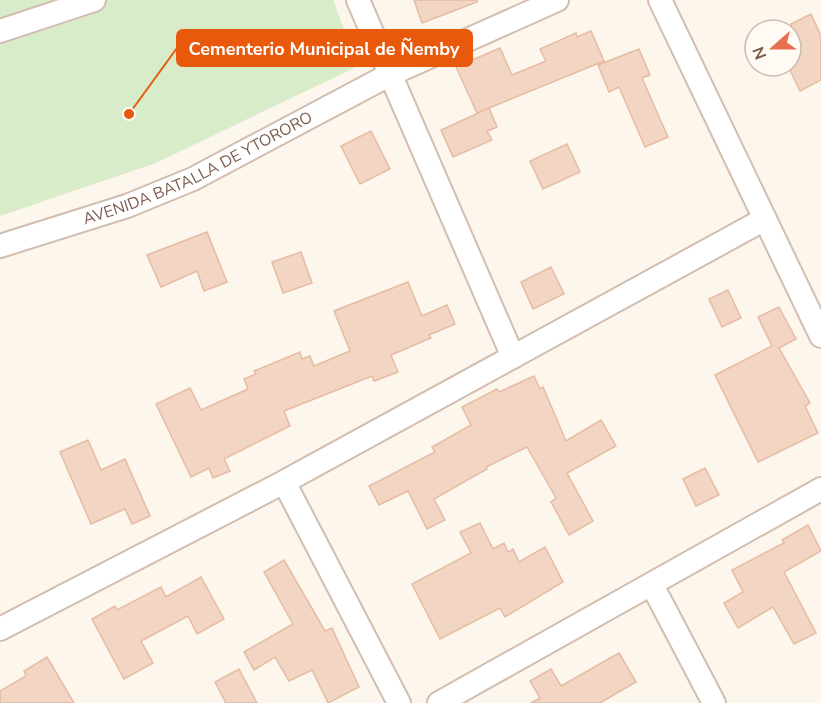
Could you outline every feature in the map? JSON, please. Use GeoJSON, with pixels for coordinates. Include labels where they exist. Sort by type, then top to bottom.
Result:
{"type":"FeatureCollection","features":[{"type":"Feature","properties":{"kind":"street"},"geometry":{"type":"LineString","coordinates":[[0,31],[94,0]]}},
{"type":"Feature","properties":{"kind":"street"},"geometry":{"type":"LineString","coordinates":[[358,0],[513,357]]}},
{"type":"Feature","properties":{"kind":"street","name":"AVENIDA BATALLA DE YTORORO"},"geometry":{"type":"LineString","coordinates":[[0,246],[127,207],[193,179],[389,75],[557,0]]}},
{"type":"Feature","properties":{"kind":"street"},"geometry":{"type":"LineString","coordinates":[[660,0],[821,336]]}},
{"type":"Feature","properties":{"kind":"street"},"geometry":{"type":"LineString","coordinates":[[0,629],[284,482],[765,219]]}},
{"type":"Feature","properties":{"kind":"street"},"geometry":{"type":"LineString","coordinates":[[284,482],[399,703]]}},
{"type":"Feature","properties":{"kind":"street"},"geometry":{"type":"LineString","coordinates":[[440,703],[821,489]]}},
{"type":"Feature","properties":{"kind":"street"},"geometry":{"type":"LineString","coordinates":[[652,585],[714,703]]}},
{"type":"Feature","properties":{"kind":"green space"},"geometry":{"type":"Polygon","coordinates":[[[0,0],[333,0],[358,66],[156,163],[0,216],[0,0]]]}},
{"type":"Feature","properties":{"kind":"building"},"geometry":{"type":"Polygon","coordinates":[[[414,0],[477,0],[477,2],[422,23],[414,0]]]}},
{"type":"Feature","properties":{"kind":"building"},"geometry":{"type":"Polygon","coordinates":[[[811,14],[821,36],[821,80],[800,91],[794,78],[803,78],[803,18],[811,14]]]}},
{"type":"Feature","properties":{"kind":"building"},"geometry":{"type":"Polygon","coordinates":[[[591,31],[604,61],[477,113],[456,67],[500,48],[512,75],[546,61],[540,49],[576,33],[577,37],[591,31]]]}},
{"type":"Feature","properties":{"kind":"building"},"geometry":{"type":"Polygon","coordinates":[[[639,49],[650,75],[642,78],[668,137],[645,147],[619,87],[609,92],[598,65],[639,49]]]}},
{"type":"Feature","properties":{"kind":"building"},"geometry":{"type":"Polygon","coordinates":[[[489,108],[497,127],[487,131],[492,140],[453,157],[441,130],[489,108]]]}},
{"type":"Feature","properties":{"kind":"building"},"geometry":{"type":"Polygon","coordinates":[[[371,131],[390,169],[360,184],[341,146],[371,131]]]}},
{"type":"Feature","properties":{"kind":"building"},"geometry":{"type":"Polygon","coordinates":[[[567,144],[580,172],[543,189],[530,161],[567,144]]]}},
{"type":"Feature","properties":{"kind":"building"},"geometry":{"type":"Polygon","coordinates":[[[207,232],[227,282],[204,291],[197,271],[161,287],[147,255],[207,232]]]}},
{"type":"Feature","properties":{"kind":"building"},"geometry":{"type":"Polygon","coordinates":[[[301,252],[312,283],[283,293],[272,262],[301,252]]]}},
{"type":"Feature","properties":{"kind":"building"},"geometry":{"type":"Polygon","coordinates":[[[551,267],[564,294],[533,309],[521,282],[551,267]]]}},
{"type":"Feature","properties":{"kind":"building"},"geometry":{"type":"Polygon","coordinates":[[[408,282],[422,316],[447,305],[455,324],[429,335],[431,338],[391,355],[398,372],[374,381],[372,376],[284,411],[290,426],[224,459],[230,471],[213,478],[209,468],[191,477],[156,404],[190,388],[201,410],[248,389],[244,379],[256,374],[254,371],[300,352],[302,359],[310,356],[314,366],[350,351],[334,311],[408,282]]]}},
{"type":"Feature","properties":{"kind":"building"},"geometry":{"type":"Polygon","coordinates":[[[728,290],[741,318],[722,327],[709,299],[728,290]]]}},
{"type":"Feature","properties":{"kind":"building"},"geometry":{"type":"Polygon","coordinates":[[[779,307],[796,339],[779,348],[810,403],[805,406],[818,433],[758,462],[715,375],[772,346],[758,317],[779,307]]]}},
{"type":"Feature","properties":{"kind":"building"},"geometry":{"type":"Polygon","coordinates":[[[534,376],[540,389],[543,387],[566,441],[601,420],[616,446],[567,473],[593,521],[569,535],[551,502],[556,498],[527,447],[486,467],[487,469],[434,499],[445,520],[427,529],[408,491],[379,505],[369,486],[435,452],[432,447],[471,425],[462,407],[497,389],[499,392],[534,376]]]}},
{"type":"Feature","properties":{"kind":"building"},"geometry":{"type":"Polygon","coordinates":[[[88,440],[101,470],[125,459],[150,516],[132,524],[125,509],[91,524],[60,452],[88,440]]]}},
{"type":"Feature","properties":{"kind":"building"},"geometry":{"type":"Polygon","coordinates":[[[705,468],[719,495],[696,506],[683,479],[705,468]]]}},
{"type":"Feature","properties":{"kind":"building"},"geometry":{"type":"Polygon","coordinates":[[[480,523],[493,549],[504,543],[508,552],[513,549],[519,562],[545,547],[563,582],[505,617],[500,608],[440,639],[412,584],[471,553],[460,532],[480,523]]]}},
{"type":"Feature","properties":{"kind":"building"},"geometry":{"type":"Polygon","coordinates":[[[808,525],[821,551],[784,572],[816,633],[794,644],[773,607],[738,628],[724,603],[743,592],[732,570],[784,543],[782,540],[808,525]]]}},
{"type":"Feature","properties":{"kind":"building"},"geometry":{"type":"Polygon","coordinates":[[[284,560],[325,631],[332,628],[359,687],[328,703],[312,670],[289,681],[275,657],[254,670],[244,652],[293,624],[264,572],[284,560]]]}},
{"type":"Feature","properties":{"kind":"building"},"geometry":{"type":"Polygon","coordinates":[[[201,577],[224,619],[197,634],[188,616],[141,641],[153,663],[124,679],[92,619],[115,606],[117,610],[161,587],[166,597],[201,577]]]}},
{"type":"Feature","properties":{"kind":"building"},"geometry":{"type":"Polygon","coordinates":[[[619,653],[636,682],[600,703],[531,703],[540,698],[530,681],[551,669],[561,686],[619,653]]]}},
{"type":"Feature","properties":{"kind":"building"},"geometry":{"type":"Polygon","coordinates":[[[47,657],[74,703],[0,703],[0,691],[26,676],[24,671],[47,657]]]}},
{"type":"Feature","properties":{"kind":"building"},"geometry":{"type":"Polygon","coordinates":[[[239,669],[257,703],[226,703],[215,682],[239,669]]]}},
{"type":"Feature","properties":{"kind":"place","name":"Cementerio Municipal de Ñemby"},"geometry":{"type":"Point","coordinates":[129,114]}}]}
